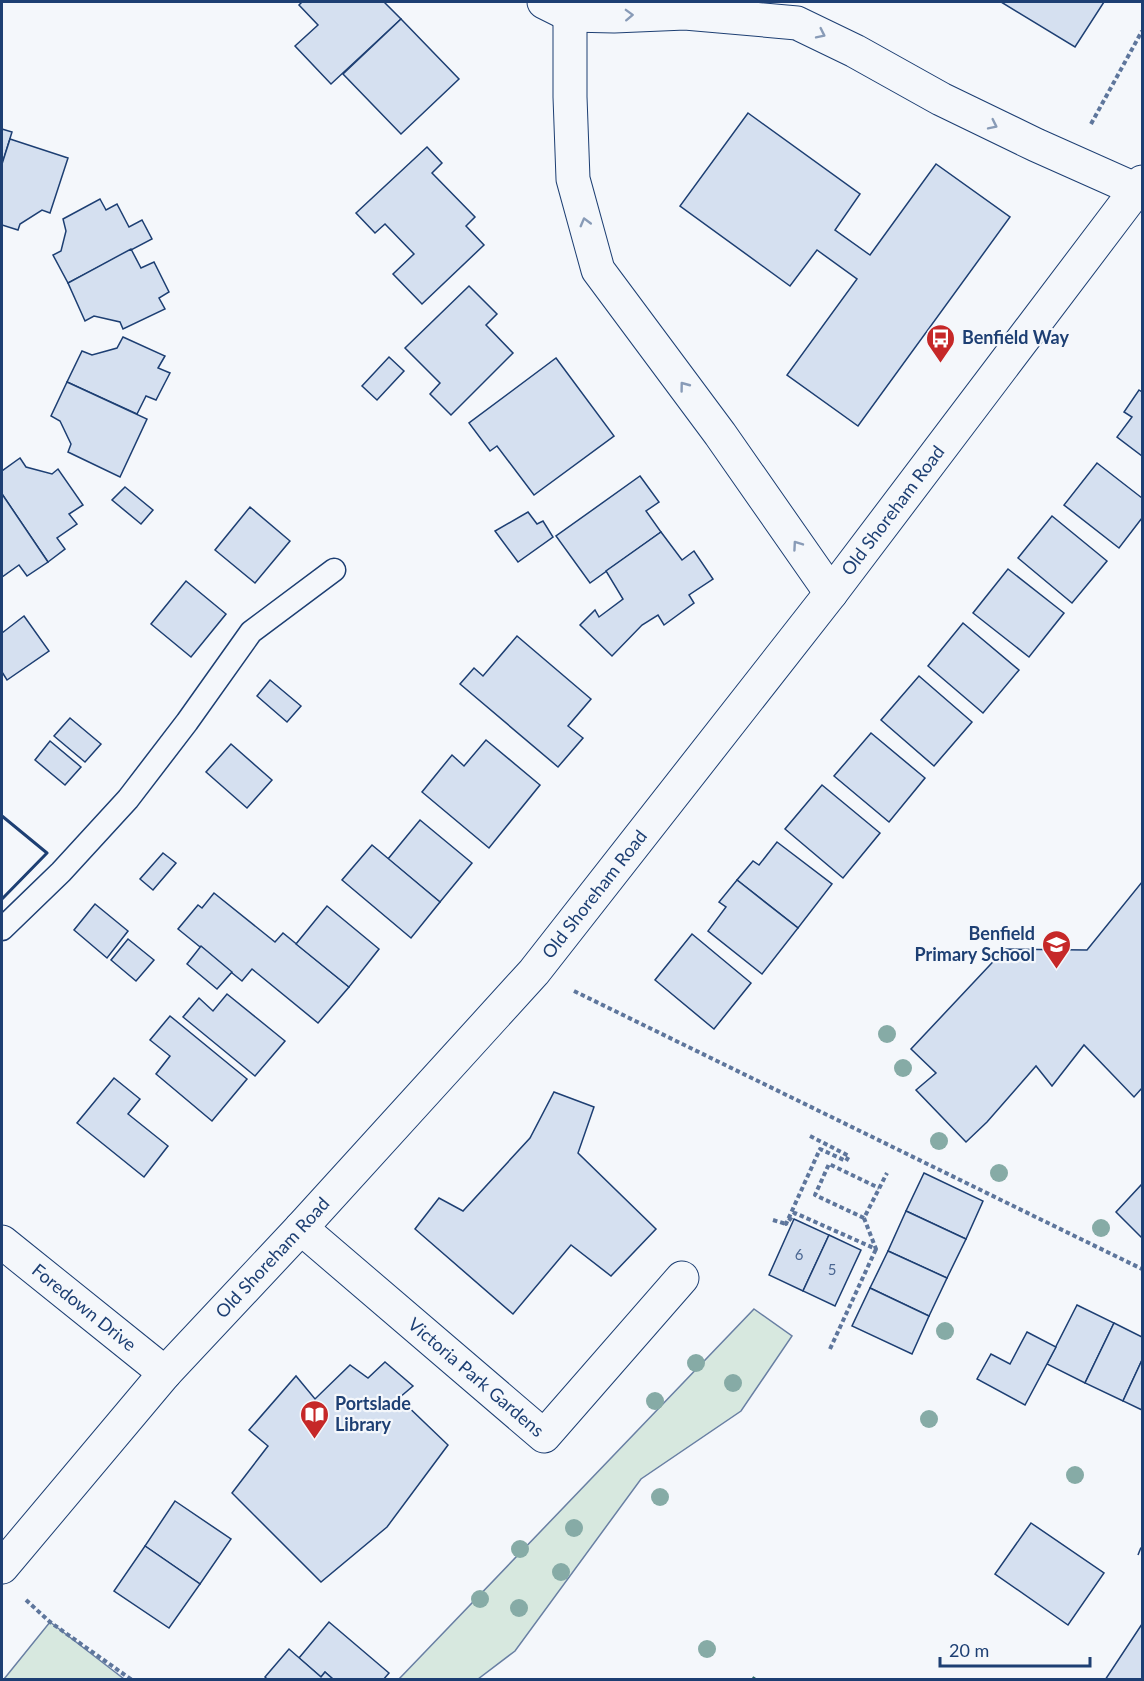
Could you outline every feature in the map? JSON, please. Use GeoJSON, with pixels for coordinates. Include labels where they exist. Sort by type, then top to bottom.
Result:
{"type":"FeatureCollection","features":[{"type":"Feature","properties":{"kind":"street"},"geometry":{"type":"LineString","coordinates":[[831,593],[720,434],[598,270],[573,179],[570,97],[557,8],[614,16],[686,14],[797,23],[855,51],[940,99],[1036,145],[1140,186]]}},
{"type":"Feature","properties":{"kind":"street","name":"Old Shoreham Road"},"geometry":{"type":"LineString","coordinates":[[2,1567],[165,1373],[301,1228],[534,972],[831,593],[1140,186]]}},
{"type":"Feature","properties":{"kind":"street","name":"Victoria Park Gardens"},"geometry":{"type":"LineString","coordinates":[[301,1228],[544,1436],[682,1278]]}},
{"type":"Feature","properties":{"kind":"street","name":"Foredown Drive"},"geometry":{"type":"LineString","coordinates":[[2,1242],[165,1373]]}},
{"type":"Feature","properties":{"kind":"lane"},"geometry":{"type":"LineString","coordinates":[[2,929],[61,872],[128,799],[187,723],[251,632],[334,570]]}},
{"type":"Feature","properties":{"kind":"path"},"geometry":{"type":"LineString","coordinates":[[1036,145],[1089,128],[1143,31]]}},
{"type":"Feature","properties":{"kind":"path"},"geometry":{"type":"LineString","coordinates":[[534,972],[1143,1269]]}},
{"type":"Feature","properties":{"kind":"path"},"geometry":{"type":"LineString","coordinates":[[786,1224],[820,1149],[846,1161],[849,1156],[810,1136]]}},
{"type":"Feature","properties":{"kind":"path"},"geometry":{"type":"LineString","coordinates":[[830,1349],[876,1249],[864,1218],[815,1195],[830,1164],[879,1188]]}},
{"type":"Feature","properties":{"kind":"path"},"geometry":{"type":"LineString","coordinates":[[864,1218],[887,1173]]}},
{"type":"Feature","properties":{"kind":"path"},"geometry":{"type":"LineString","coordinates":[[786,1224],[795,1213],[876,1249]]}},
{"type":"Feature","properties":{"kind":"path"},"geometry":{"type":"LineString","coordinates":[[773,1220],[786,1224]]}},
{"type":"Feature","properties":{"kind":"path"},"geometry":{"type":"LineString","coordinates":[[26,1600],[50,1622],[132,1680]]}},
{"type":"Feature","properties":{"kind":"shaded area"},"geometry":{"type":"Polygon","coordinates":[[[754,1309],[792,1336],[741,1411],[641,1479],[515,1651],[478,1679],[399,1679],[754,1309]]]}},
{"type":"Feature","properties":{"kind":"shaded area"},"geometry":{"type":"Polygon","coordinates":[[[50,1622],[124,1679],[4,1679],[50,1622]]]}},
{"type":"Feature","properties":{"kind":"building"},"geometry":{"type":"Polygon","coordinates":[[[302,2],[384,2],[401,19],[331,84],[295,46],[318,25],[299,5],[302,2]]]}},
{"type":"Feature","properties":{"kind":"building"},"geometry":{"type":"Polygon","coordinates":[[[1001,2],[1104,2],[1075,47],[1001,2]]]}},
{"type":"Feature","properties":{"kind":"building"},"geometry":{"type":"Polygon","coordinates":[[[401,19],[459,79],[401,134],[343,74],[401,19]]]}},
{"type":"Feature","properties":{"kind":"building"},"geometry":{"type":"Polygon","coordinates":[[[748,113],[860,194],[835,230],[870,255],[936,164],[1010,217],[858,426],[787,375],[857,279],[817,250],[790,286],[680,206],[748,113]]]}},
{"type":"Feature","properties":{"kind":"building"},"geometry":{"type":"Polygon","coordinates":[[[2,129],[12,132],[2,164],[2,129]]]}},
{"type":"Feature","properties":{"kind":"building"},"geometry":{"type":"Polygon","coordinates":[[[10,139],[68,158],[50,213],[42,210],[20,224],[18,230],[2,225],[2,164],[10,139]]]}},
{"type":"Feature","properties":{"kind":"building"},"geometry":{"type":"Polygon","coordinates":[[[427,147],[442,163],[432,173],[475,217],[466,226],[484,245],[422,304],[393,274],[414,254],[385,224],[375,233],[356,213],[427,147]]]}},
{"type":"Feature","properties":{"kind":"building"},"geometry":{"type":"Polygon","coordinates":[[[100,199],[106,210],[117,204],[129,227],[142,220],[152,239],[68,283],[53,255],[61,251],[66,231],[63,219],[100,199]]]}},
{"type":"Feature","properties":{"kind":"building"},"geometry":{"type":"Polygon","coordinates":[[[131,249],[141,268],[154,262],[169,292],[159,298],[165,309],[123,329],[120,322],[94,316],[85,321],[68,283],[131,249]]]}},
{"type":"Feature","properties":{"kind":"building"},"geometry":{"type":"Polygon","coordinates":[[[469,286],[497,314],[486,325],[513,353],[451,415],[430,394],[440,383],[405,348],[469,286]]]}},
{"type":"Feature","properties":{"kind":"building"},"geometry":{"type":"Polygon","coordinates":[[[123,337],[165,356],[158,368],[170,373],[156,400],[146,396],[137,414],[67,382],[82,351],[92,355],[117,348],[123,337]]]}},
{"type":"Feature","properties":{"kind":"building"},"geometry":{"type":"Polygon","coordinates":[[[389,357],[404,371],[377,400],[362,386],[389,357]]]}},
{"type":"Feature","properties":{"kind":"building"},"geometry":{"type":"Polygon","coordinates":[[[556,358],[614,436],[534,495],[497,446],[490,451],[469,423],[556,358]]]}},
{"type":"Feature","properties":{"kind":"building"},"geometry":{"type":"Polygon","coordinates":[[[67,382],[147,419],[120,477],[68,452],[71,444],[60,421],[51,416],[67,382]]]}},
{"type":"Feature","properties":{"kind":"building"},"geometry":{"type":"Polygon","coordinates":[[[1139,390],[1142,392],[1142,456],[1117,437],[1132,417],[1124,412],[1139,390]]]}},
{"type":"Feature","properties":{"kind":"building"},"geometry":{"type":"Polygon","coordinates":[[[20,458],[26,467],[52,474],[58,469],[83,505],[69,514],[77,524],[57,538],[65,549],[48,562],[2,494],[2,471],[20,458]]]}},
{"type":"Feature","properties":{"kind":"building"},"geometry":{"type":"Polygon","coordinates":[[[1097,463],[1142,498],[1142,518],[1119,548],[1064,505],[1097,463]]]}},
{"type":"Feature","properties":{"kind":"building"},"geometry":{"type":"Polygon","coordinates":[[[640,476],[659,502],[646,511],[661,532],[590,583],[556,536],[640,476]]]}},
{"type":"Feature","properties":{"kind":"building"},"geometry":{"type":"Polygon","coordinates":[[[125,487],[153,510],[141,524],[112,500],[125,487]]]}},
{"type":"Feature","properties":{"kind":"building"},"geometry":{"type":"Polygon","coordinates":[[[2,494],[48,562],[27,576],[19,565],[2,577],[2,494]]]}},
{"type":"Feature","properties":{"kind":"building"},"geometry":{"type":"Polygon","coordinates":[[[250,507],[290,541],[255,583],[215,550],[250,507]]]}},
{"type":"Feature","properties":{"kind":"building"},"geometry":{"type":"Polygon","coordinates":[[[528,512],[537,524],[543,521],[553,537],[518,562],[495,531],[528,512]]]}},
{"type":"Feature","properties":{"kind":"building"},"geometry":{"type":"Polygon","coordinates":[[[1052,516],[1107,561],[1072,603],[1018,558],[1052,516]]]}},
{"type":"Feature","properties":{"kind":"building"},"geometry":{"type":"Polygon","coordinates":[[[661,532],[682,560],[694,551],[713,579],[689,595],[694,603],[664,625],[658,615],[642,625],[612,656],[580,625],[595,610],[599,617],[623,599],[606,571],[661,532]]]}},
{"type":"Feature","properties":{"kind":"building"},"geometry":{"type":"Polygon","coordinates":[[[1008,569],[1064,613],[1029,657],[973,613],[1008,569]]]}},
{"type":"Feature","properties":{"kind":"building"},"geometry":{"type":"Polygon","coordinates":[[[186,581],[226,614],[191,657],[151,624],[186,581]]]}},
{"type":"Feature","properties":{"kind":"building"},"geometry":{"type":"Polygon","coordinates":[[[24,616],[49,651],[7,680],[2,672],[2,633],[24,616]]]}},
{"type":"Feature","properties":{"kind":"building"},"geometry":{"type":"Polygon","coordinates":[[[963,623],[1019,670],[983,713],[928,666],[963,623]]]}},
{"type":"Feature","properties":{"kind":"building"},"geometry":{"type":"Polygon","coordinates":[[[517,636],[591,699],[568,726],[583,738],[558,767],[460,684],[474,668],[483,676],[517,636]]]}},
{"type":"Feature","properties":{"kind":"building"},"geometry":{"type":"Polygon","coordinates":[[[919,676],[972,722],[934,766],[881,720],[919,676]]]}},
{"type":"Feature","properties":{"kind":"building"},"geometry":{"type":"Polygon","coordinates":[[[270,680],[301,706],[287,722],[257,696],[270,680]]]}},
{"type":"Feature","properties":{"kind":"building"},"geometry":{"type":"Polygon","coordinates":[[[70,718],[101,744],[85,762],[54,736],[70,718]]]}},
{"type":"Feature","properties":{"kind":"building"},"geometry":{"type":"Polygon","coordinates":[[[871,733],[925,778],[889,822],[834,776],[871,733]]]}},
{"type":"Feature","properties":{"kind":"building"},"geometry":{"type":"Polygon","coordinates":[[[486,740],[540,785],[489,848],[422,792],[452,755],[464,766],[486,740]]]}},
{"type":"Feature","properties":{"kind":"building"},"geometry":{"type":"Polygon","coordinates":[[[50,741],[81,767],[65,785],[35,760],[50,741]]]}},
{"type":"Feature","properties":{"kind":"building"},"geometry":{"type":"Polygon","coordinates":[[[231,744],[272,780],[247,808],[206,772],[231,744]]]}},
{"type":"Feature","properties":{"kind":"building"},"geometry":{"type":"Polygon","coordinates":[[[822,785],[880,833],[843,878],[785,829],[822,785]]]}},
{"type":"Feature","properties":{"kind":"building"},"geometry":{"type":"Polygon","coordinates":[[[420,820],[472,863],[440,902],[388,859],[420,820]]]}},
{"type":"Feature","properties":{"kind":"building"},"geometry":{"type":"Polygon","coordinates":[[[777,842],[832,884],[798,928],[737,880],[753,861],[759,865],[777,842]]]}},
{"type":"Feature","properties":{"kind":"building"},"geometry":{"type":"Polygon","coordinates":[[[372,845],[440,902],[411,938],[342,880],[372,845]]]}},
{"type":"Feature","properties":{"kind":"building"},"geometry":{"type":"Polygon","coordinates":[[[163,853],[176,863],[153,890],[140,879],[163,853]]]}},
{"type":"Feature","properties":{"kind":"building"},"geometry":{"type":"Polygon","coordinates":[[[737,880],[798,928],[762,974],[708,931],[726,907],[719,902],[737,880]]]}},
{"type":"Feature","properties":{"kind":"building"},"geometry":{"type":"Polygon","coordinates":[[[1142,882],[1142,1088],[1134,1097],[1084,1045],[1052,1086],[1036,1066],[987,1122],[966,1142],[916,1090],[936,1073],[911,1049],[1005,949],[1087,950],[1142,882]]]}},
{"type":"Feature","properties":{"kind":"building"},"geometry":{"type":"Polygon","coordinates":[[[214,893],[275,942],[283,933],[349,987],[318,1023],[252,969],[242,981],[178,929],[198,905],[202,908],[214,893]]]}},
{"type":"Feature","properties":{"kind":"building"},"geometry":{"type":"Polygon","coordinates":[[[95,904],[128,931],[107,958],[74,930],[95,904]]]}},
{"type":"Feature","properties":{"kind":"building"},"geometry":{"type":"Polygon","coordinates":[[[327,906],[379,949],[349,987],[296,944],[327,906]]]}},
{"type":"Feature","properties":{"kind":"building"},"geometry":{"type":"Polygon","coordinates":[[[692,934],[751,983],[714,1029],[655,980],[692,934]]]}},
{"type":"Feature","properties":{"kind":"building"},"geometry":{"type":"Polygon","coordinates":[[[128,939],[154,960],[136,981],[111,960],[128,939]]]}},
{"type":"Feature","properties":{"kind":"building"},"geometry":{"type":"Polygon","coordinates":[[[201,946],[232,972],[217,989],[187,964],[201,946]]]}},
{"type":"Feature","properties":{"kind":"building"},"geometry":{"type":"Polygon","coordinates":[[[227,994],[285,1041],[255,1076],[183,1017],[199,998],[213,1011],[227,994]]]}},
{"type":"Feature","properties":{"kind":"building"},"geometry":{"type":"Polygon","coordinates":[[[170,1016],[247,1079],[212,1121],[156,1074],[170,1056],[150,1040],[170,1016]]]}},
{"type":"Feature","properties":{"kind":"building"},"geometry":{"type":"Polygon","coordinates":[[[114,1078],[140,1099],[128,1114],[168,1146],[144,1177],[77,1123],[114,1078]]]}},
{"type":"Feature","properties":{"kind":"building"},"geometry":{"type":"Polygon","coordinates":[[[554,1092],[594,1107],[578,1153],[656,1229],[611,1276],[571,1245],[513,1314],[415,1229],[439,1198],[463,1211],[530,1138],[554,1092]]]}},
{"type":"Feature","properties":{"kind":"building"},"geometry":{"type":"Polygon","coordinates":[[[924,1173],[983,1201],[966,1239],[906,1211],[924,1173]]]}},
{"type":"Feature","properties":{"kind":"building"},"geometry":{"type":"Polygon","coordinates":[[[1142,1184],[1142,1238],[1116,1212],[1142,1184]]]}},
{"type":"Feature","properties":{"kind":"building"},"geometry":{"type":"Polygon","coordinates":[[[906,1211],[966,1239],[947,1278],[888,1251],[906,1211]]]}},
{"type":"Feature","properties":{"kind":"building"},"geometry":{"type":"Polygon","coordinates":[[[794,1219],[829,1235],[803,1291],[769,1275],[794,1219]]]}},
{"type":"Feature","properties":{"kind":"building"},"geometry":{"type":"Polygon","coordinates":[[[829,1235],[861,1250],[835,1306],[803,1291],[829,1235]]]}},
{"type":"Feature","properties":{"kind":"building"},"geometry":{"type":"Polygon","coordinates":[[[888,1251],[947,1278],[929,1316],[870,1288],[888,1251]]]}},
{"type":"Feature","properties":{"kind":"building"},"geometry":{"type":"Polygon","coordinates":[[[870,1288],[929,1316],[912,1354],[852,1326],[870,1288]]]}},
{"type":"Feature","properties":{"kind":"building"},"geometry":{"type":"Polygon","coordinates":[[[1077,1305],[1114,1323],[1085,1383],[1047,1364],[1077,1305]]]}},
{"type":"Feature","properties":{"kind":"building"},"geometry":{"type":"Polygon","coordinates":[[[1114,1323],[1142,1337],[1142,1360],[1123,1401],[1085,1383],[1114,1323]]]}},
{"type":"Feature","properties":{"kind":"building"},"geometry":{"type":"Polygon","coordinates":[[[1027,1332],[1056,1347],[1025,1405],[977,1379],[991,1354],[1010,1364],[1027,1332]]]}},
{"type":"Feature","properties":{"kind":"building"},"geometry":{"type":"Polygon","coordinates":[[[1142,1360],[1142,1410],[1123,1401],[1142,1360]]]}},
{"type":"Feature","properties":{"kind":"building"},"geometry":{"type":"Polygon","coordinates":[[[385,1362],[413,1386],[399,1398],[448,1445],[387,1527],[321,1582],[232,1493],[268,1446],[249,1430],[296,1376],[315,1399],[350,1365],[368,1378],[385,1362]]]}},
{"type":"Feature","properties":{"kind":"building"},"geometry":{"type":"Polygon","coordinates":[[[175,1501],[231,1539],[200,1584],[145,1546],[175,1501]]]}},
{"type":"Feature","properties":{"kind":"building"},"geometry":{"type":"Polygon","coordinates":[[[1031,1523],[1104,1573],[1068,1625],[995,1574],[1031,1523]]]}},
{"type":"Feature","properties":{"kind":"building"},"geometry":{"type":"Polygon","coordinates":[[[145,1546],[200,1584],[169,1628],[114,1591],[145,1546]]]}},
{"type":"Feature","properties":{"kind":"building"},"geometry":{"type":"Polygon","coordinates":[[[329,1622],[389,1673],[383,1680],[334,1680],[325,1672],[321,1677],[299,1658],[329,1622]]]}},
{"type":"Feature","properties":{"kind":"building"},"geometry":{"type":"Polygon","coordinates":[[[1142,1624],[1142,1680],[1105,1680],[1142,1624]]]}},
{"type":"Feature","properties":{"kind":"building"},"geometry":{"type":"Polygon","coordinates":[[[289,1649],[321,1677],[325,1672],[334,1680],[268,1680],[265,1677],[289,1649]]]}},
{"type":"Feature","properties":{"kind":"fence"},"geometry":{"type":"LineString","coordinates":[[1138,1555],[1142,1545]]}},
{"type":"Feature","properties":{"kind":"wall"},"geometry":{"type":"LineString","coordinates":[[2,816],[47,853],[2,899]]}},
{"type":"Feature","properties":{"kind":"place","name":"Benfield Way"},"geometry":{"type":"Point","coordinates":[941,364]}},
{"type":"Feature","properties":{"kind":"place","name":"Benfield Primary School"},"geometry":{"type":"Point","coordinates":[1056,970]}},
{"type":"Feature","properties":{"kind":"place","name":"Portslade Library"},"geometry":{"type":"Point","coordinates":[314,1440]}}]}
